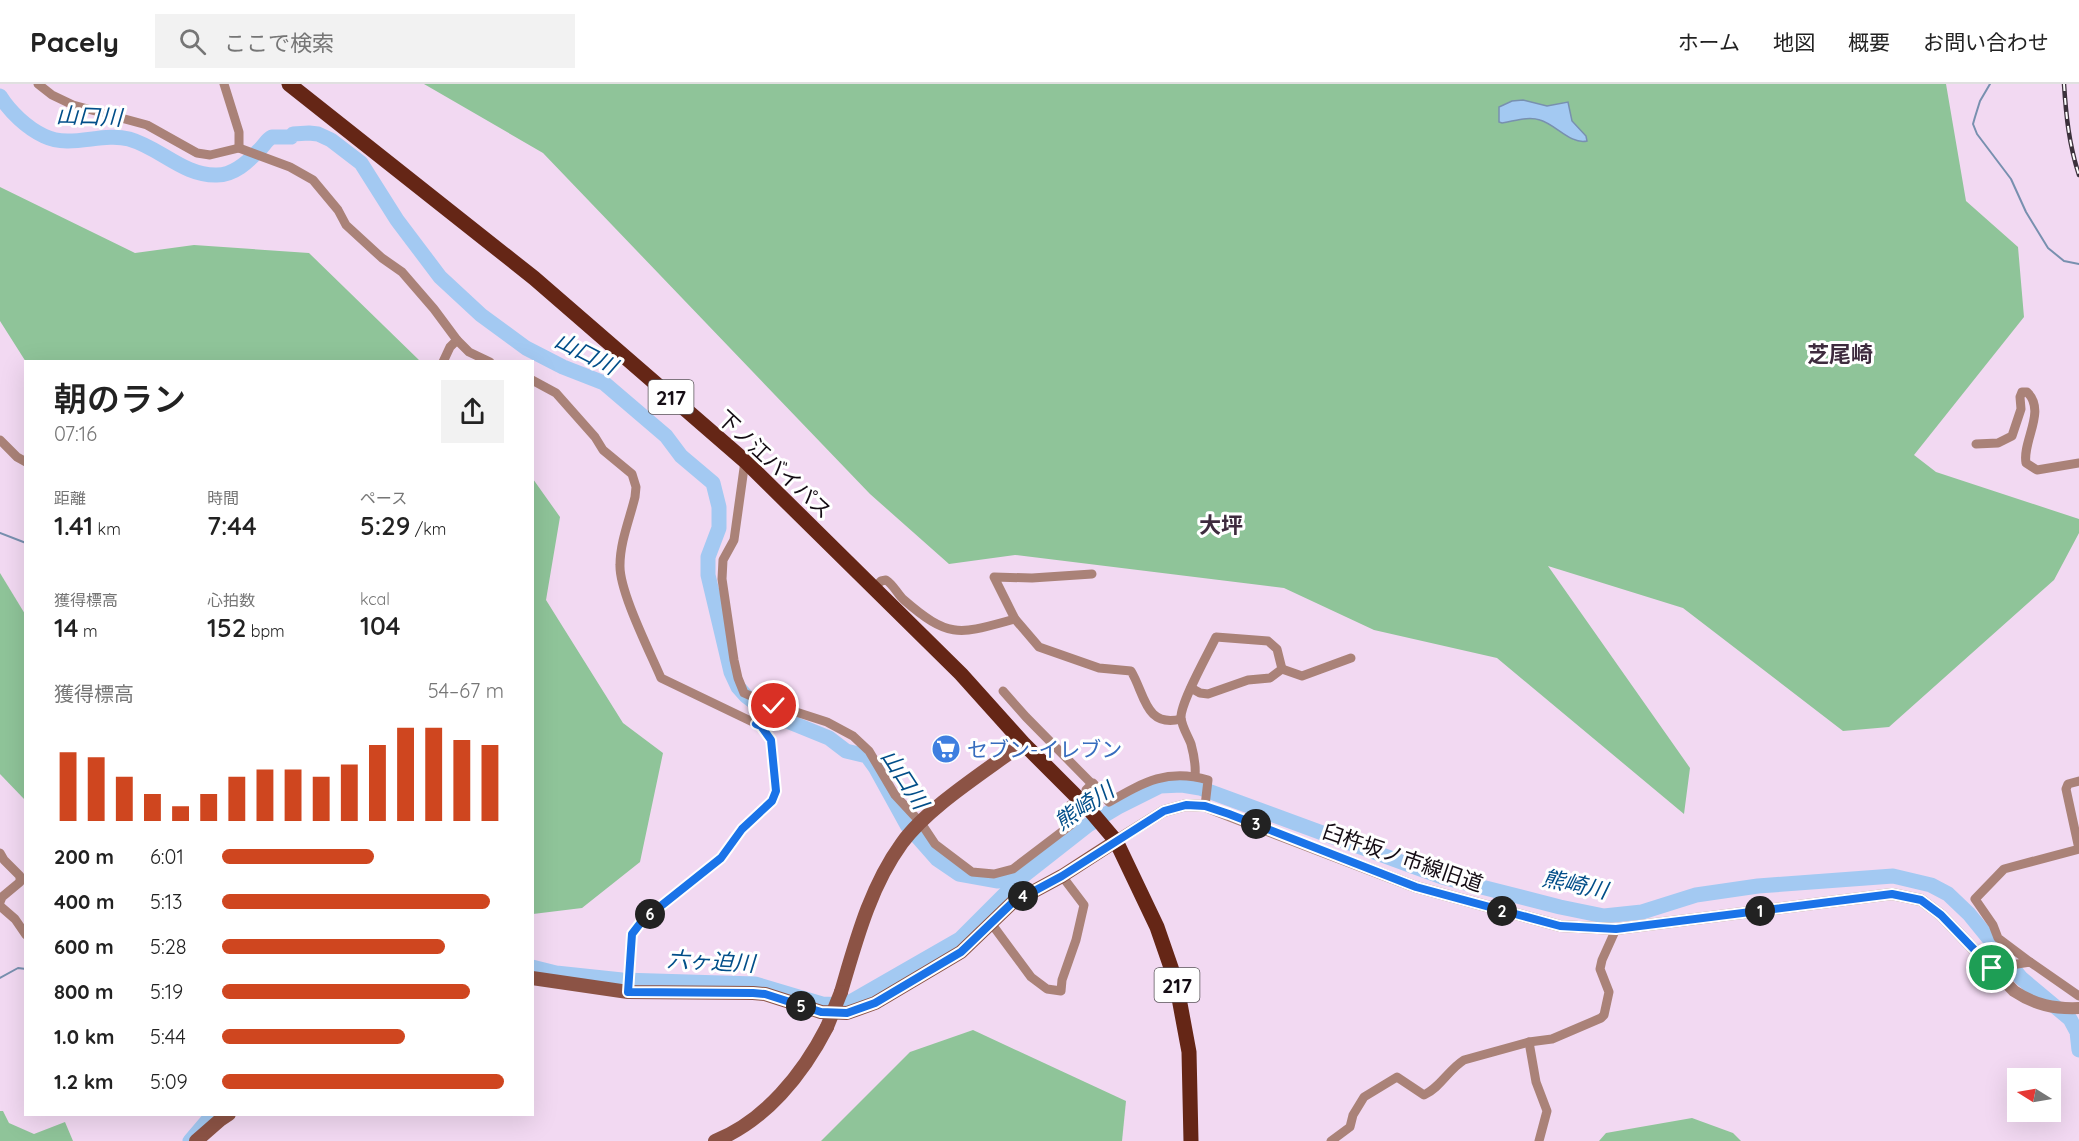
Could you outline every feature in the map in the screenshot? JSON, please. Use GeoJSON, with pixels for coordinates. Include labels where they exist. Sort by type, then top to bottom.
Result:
{"type":"FeatureCollection","features":[{"type":"Feature","properties":{"kind":"highway","name":"下ノ江バイパス"},"geometry":{"type":"LineString","coordinates":[[289,84],[534,278],[745,462],[961,674],[1023,743],[1089,808],[1116,841]]}},
{"type":"Feature","properties":{"kind":"highway","name":"217"},"geometry":{"type":"LineString","coordinates":[[1116,841],[1157,927],[1176,982],[1189,1052],[1191,1141]]}},
{"type":"Feature","properties":{"kind":"main road"},"geometry":{"type":"LineString","coordinates":[[715,1141],[760,1113],[789,1086],[815,1050],[841,992],[861,924],[879,884],[905,840],[932,812],[1023,743]]}},
{"type":"Feature","properties":{"kind":"main road"},"geometry":{"type":"LineString","coordinates":[[534,978],[628,989],[765,994],[821,1012],[847,1013],[875,1003],[961,952],[1012,903],[1062,876],[1116,841]]}},
{"type":"Feature","properties":{"kind":"main road"},"geometry":{"type":"LineString","coordinates":[[196,1141],[226,1116]]}},
{"type":"Feature","properties":{"kind":"street"},"geometry":{"type":"LineString","coordinates":[[38,84],[52,95],[73,105],[147,125],[197,153],[210,155],[239,148],[290,167],[313,180],[338,210],[346,225],[382,258],[402,272],[469,352],[486,360]]}},
{"type":"Feature","properties":{"kind":"street"},"geometry":{"type":"LineString","coordinates":[[224,84],[239,132],[239,148]]}},
{"type":"Feature","properties":{"kind":"street"},"geometry":{"type":"LineString","coordinates":[[444,360],[450,347],[457,340]]}},
{"type":"Feature","properties":{"kind":"street"},"geometry":{"type":"LineString","coordinates":[[534,381],[556,393],[595,437],[603,450],[632,474],[636,487],[635,497],[620,567],[631,606],[661,678],[757,722],[771,740],[776,791],[772,801],[742,829],[721,858],[642,921],[632,934],[628,989]]}},
{"type":"Feature","properties":{"kind":"street"},"geometry":{"type":"LineString","coordinates":[[1976,444],[1998,443],[2012,436],[2021,408],[2020,397],[2022,392],[2027,392],[2031,396],[2036,411],[2024,454],[2026,463],[2037,470],[2079,463]]}},
{"type":"Feature","properties":{"kind":"street"},"geometry":{"type":"LineString","coordinates":[[0,441],[24,460]]}},
{"type":"Feature","properties":{"kind":"street"},"geometry":{"type":"LineString","coordinates":[[745,462],[734,540],[723,560],[722,579],[738,678],[744,693],[827,722],[853,736],[869,751],[895,795],[935,844],[972,873],[994,874],[1012,869],[1072,824],[1068,808],[1070,805]]}},
{"type":"Feature","properties":{"kind":"street"},"geometry":{"type":"LineString","coordinates":[[1092,574],[1032,578],[994,577],[1015,619],[1039,647],[1099,668],[1131,671],[1145,704],[1154,715],[1163,721],[1181,719]]}},
{"type":"Feature","properties":{"kind":"street"},"geometry":{"type":"LineString","coordinates":[[874,588],[881,581],[886,580],[927,620],[955,631],[978,629],[1015,619]]}},
{"type":"Feature","properties":{"kind":"street"},"geometry":{"type":"LineString","coordinates":[[1195,776],[1196,764],[1181,719],[1191,688],[1216,637],[1268,641],[1277,649],[1282,669]]}},
{"type":"Feature","properties":{"kind":"street"},"geometry":{"type":"LineString","coordinates":[[1282,669],[1302,676],[1351,658]]}},
{"type":"Feature","properties":{"kind":"street"},"geometry":{"type":"LineString","coordinates":[[1191,688],[1208,694],[1248,680],[1270,678],[1282,669]]}},
{"type":"Feature","properties":{"kind":"street"},"geometry":{"type":"LineString","coordinates":[[1003,691],[1089,787],[1093,783],[1109,802],[1155,779],[1169,776],[1195,776],[1208,780],[1205,804]]}},
{"type":"Feature","properties":{"kind":"street"},"geometry":{"type":"LineString","coordinates":[[757,722],[774,705]]}},
{"type":"Feature","properties":{"kind":"street"},"geometry":{"type":"LineString","coordinates":[[1012,731],[1026,717]]}},
{"type":"Feature","properties":{"kind":"street"},"geometry":{"type":"LineString","coordinates":[[1049,769],[1062,755]]}},
{"type":"Feature","properties":{"kind":"street"},"geometry":{"type":"LineString","coordinates":[[2078,1004],[1998,938],[1993,925],[1975,899],[2004,869],[2079,849],[2066,789],[2068,784],[2079,780]]}},
{"type":"Feature","properties":{"kind":"street","name":"臼杵坂ノ市線旧道"},"geometry":{"type":"LineString","coordinates":[[1116,841],[1164,811],[1186,805],[1205,804],[1416,887],[1560,926],[1616,929],[1892,894],[1921,900],[1941,915],[1997,968],[2014,991],[2027,1000],[2053,1007],[2078,1004]]}},
{"type":"Feature","properties":{"kind":"street"},"geometry":{"type":"LineString","coordinates":[[0,853],[20,876],[20,882],[2,897],[0,904],[24,932]]}},
{"type":"Feature","properties":{"kind":"street"},"geometry":{"type":"LineString","coordinates":[[991,923],[1031,977],[1047,988],[1061,992],[1062,980],[1076,940],[1084,905],[1062,876]]}},
{"type":"Feature","properties":{"kind":"street"},"geometry":{"type":"LineString","coordinates":[[1331,1141],[1350,1127],[1353,1115],[1364,1097],[1396,1077],[1424,1095],[1435,1090],[1454,1066],[1464,1060],[1529,1042],[1561,1036],[1604,1015],[1609,992],[1600,969],[1616,929]]}},
{"type":"Feature","properties":{"kind":"street"},"geometry":{"type":"LineString","coordinates":[[1997,968],[2027,962]]}},
{"type":"Feature","properties":{"kind":"street"},"geometry":{"type":"LineString","coordinates":[[1529,1042],[1536,1082],[1547,1111],[1539,1141]]}},
{"type":"Feature","properties":{"kind":"green space"},"geometry":{"type":"Polygon","coordinates":[[[424,84],[1946,84],[1966,201],[2018,247],[2024,317],[1914,455],[1936,472],[2079,519],[2079,533],[2054,580],[1889,727],[1843,731],[1683,608],[1548,566],[1690,768],[1684,814],[1497,658],[1374,630],[1284,588],[1015,555],[949,564],[870,494],[543,153],[424,84]]]}},
{"type":"Feature","properties":{"kind":"green space"},"geometry":{"type":"Polygon","coordinates":[[[0,187],[135,253],[194,245],[309,253],[419,360],[25,360],[0,321],[0,187]]]}},
{"type":"Feature","properties":{"kind":"green space"},"geometry":{"type":"Polygon","coordinates":[[[534,480],[560,517],[546,600],[623,723],[663,753],[640,862],[582,908],[534,914],[534,480]]]}},
{"type":"Feature","properties":{"kind":"green space"},"geometry":{"type":"Polygon","coordinates":[[[0,573],[24,612],[24,799],[0,774],[0,573]]]}},
{"type":"Feature","properties":{"kind":"green space"},"geometry":{"type":"Polygon","coordinates":[[[973,1030],[1126,1101],[1122,1141],[821,1141],[910,1052],[973,1030]]]}},
{"type":"Feature","properties":{"kind":"green space"},"geometry":{"type":"Polygon","coordinates":[[[0,1111],[3,1111],[9,1123],[34,1134],[65,1122],[73,1141],[0,1141],[0,1111]]]}},
{"type":"Feature","properties":{"kind":"green space"},"geometry":{"type":"Polygon","coordinates":[[[1692,1118],[1733,1133],[1741,1141],[1599,1141],[1606,1133],[1692,1118]]]}},
{"type":"Feature","properties":{"kind":"water"},"geometry":{"type":"Polygon","coordinates":[[[1523,100],[1547,106],[1568,102],[1572,121],[1586,136],[1587,141],[1575,140],[1546,122],[1535,119],[1499,122],[1499,107],[1512,101],[1523,100]]]}},
{"type":"Feature","properties":{"kind":"waterway"},"geometry":{"type":"LineString","coordinates":[[1990,84],[1980,101],[1973,124],[1977,134],[2011,179],[2026,212],[2048,248],[2064,261],[2079,264]]}},
{"type":"Feature","properties":{"kind":"waterway","name":"山口川"},"geometry":{"type":"LineString","coordinates":[[0,96],[19,119],[31,129],[54,140],[75,141],[108,137],[129,139],[193,171],[205,174],[217,175],[235,170],[272,137],[291,137],[293,134],[309,133],[331,140],[361,163],[397,220],[440,277],[481,315],[526,348],[563,367],[604,383],[666,436],[681,456],[713,483],[719,507],[719,528],[708,557],[708,575],[731,672],[738,687],[746,696],[770,714],[829,738],[846,751],[867,756],[907,825],[937,859],[959,874],[998,881],[1017,880],[1023,876]]}},
{"type":"Feature","properties":{"kind":"waterway"},"geometry":{"type":"LineString","coordinates":[[0,533],[24,542]]}},
{"type":"Feature","properties":{"kind":"waterway","name":"熊崎川"},"geometry":{"type":"LineString","coordinates":[[534,968],[556,973],[622,980],[755,984],[822,1004],[845,1005],[960,939],[1023,876],[1088,825],[1160,786],[1182,785],[1200,788],[1442,877],[1604,916],[1642,912],[1696,895],[1758,886],[1893,876],[1931,885],[1948,894],[1969,914],[2021,978],[2070,1019],[2077,1032],[2079,1050]]}},
{"type":"Feature","properties":{"kind":"waterway"},"geometry":{"type":"LineString","coordinates":[[0,978],[18,968],[24,969]]}},
{"type":"Feature","properties":{"kind":"waterway","name":"六ヶ迫川"},"geometry":{"type":"LineString","coordinates":[[190,1141],[211,1116]]}},
{"type":"Feature","properties":{"kind":"railway"},"geometry":{"type":"LineString","coordinates":[[2064,84],[2068,130],[2079,175]]}},
{"type":"Feature","properties":{"kind":"place","name":"セブン-イレブン"},"geometry":{"type":"Point","coordinates":[946,749]}},
{"type":"Feature","properties":{"kind":"district","name":"芝尾崎"},"geometry":{"type":"Point","coordinates":[1840,354]}},
{"type":"Feature","properties":{"kind":"district","name":"大坪"},"geometry":{"type":"Point","coordinates":[1221,525]}},
{"type":"Feature","properties":{"kind":"route"},"geometry":{"type":"LineString","coordinates":[[774,706],[756,724],[761,726],[771,740],[776,791],[772,801],[742,829],[721,858],[642,921],[632,934],[628,992],[765,994],[821,1012],[847,1013],[875,1003],[961,952],[1012,903],[1062,876],[1164,811],[1186,805],[1205,806],[1229,814],[1416,887],[1560,926],[1581,929],[1616,929],[1892,894],[1921,900],[1941,915],[1992,968]]}}]}
